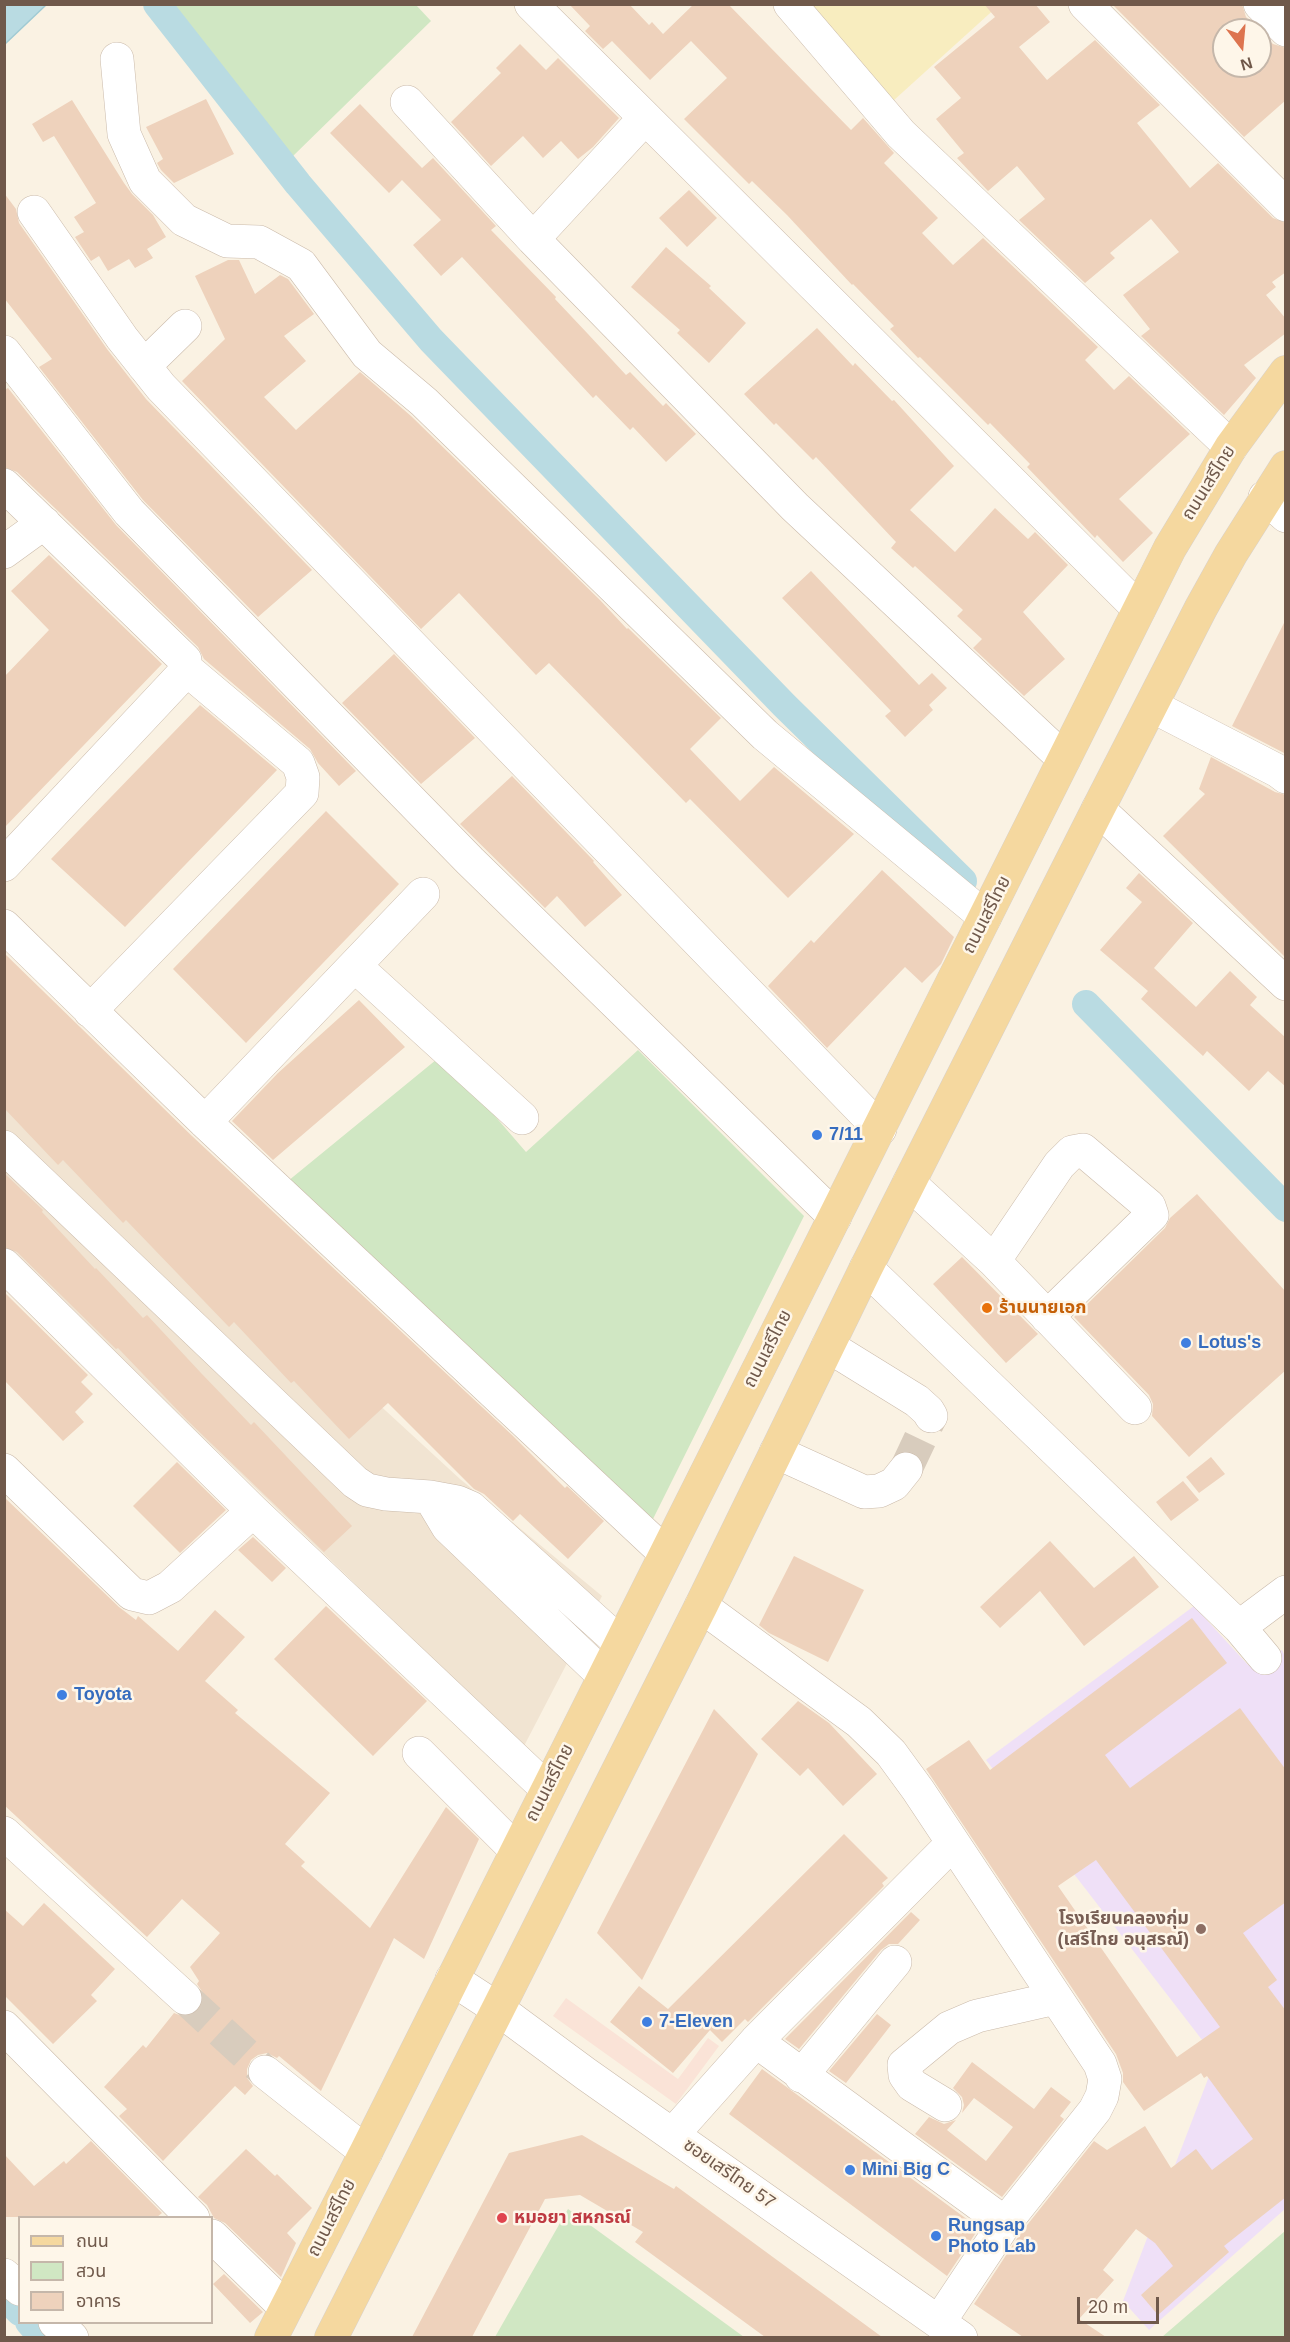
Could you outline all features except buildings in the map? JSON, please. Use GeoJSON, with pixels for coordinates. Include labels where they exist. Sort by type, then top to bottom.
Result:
{"type":"FeatureCollection","features":[{"type":"Feature","properties":{"kind":"main road","name":"ถนนเสรีไทย"},"geometry":{"type":"LineString","coordinates":[[271,2337],[880,1129],[1139,609],[1176,538],[1231,447],[1286,372]]}},
{"type":"Feature","properties":{"kind":"main road"},"geometry":{"type":"LineString","coordinates":[[332,2337],[701,1606],[866,1269],[1098,809],[1201,608],[1275,506],[1286,467]]}},
{"type":"Feature","properties":{"kind":"street"},"geometry":{"type":"LineString","coordinates":[[531,4],[644,119],[1139,609]]}},
{"type":"Feature","properties":{"kind":"street"},"geometry":{"type":"LineString","coordinates":[[790,4],[901,134],[1231,447]]}},
{"type":"Feature","properties":{"kind":"street"},"geometry":{"type":"LineString","coordinates":[[1084,4],[1286,205]]}},
{"type":"Feature","properties":{"kind":"street"},"geometry":{"type":"LineString","coordinates":[[1260,4],[1286,30]]}},
{"type":"Feature","properties":{"kind":"street"},"geometry":{"type":"LineString","coordinates":[[117,59],[124,134],[145,181],[184,220],[227,241],[259,242],[301,265],[367,354],[424,402],[765,735],[985,917]]}},
{"type":"Feature","properties":{"kind":"street"},"geometry":{"type":"LineString","coordinates":[[407,102],[533,239],[795,507],[1064,759]]}},
{"type":"Feature","properties":{"kind":"street"},"geometry":{"type":"LineString","coordinates":[[533,239],[644,119]]}},
{"type":"Feature","properties":{"kind":"street"},"geometry":{"type":"LineString","coordinates":[[34,212],[122,338],[161,387],[880,1129]]}},
{"type":"Feature","properties":{"kind":"street"},"geometry":{"type":"LineString","coordinates":[[144,366],[185,327]]}},
{"type":"Feature","properties":{"kind":"street"},"geometry":{"type":"LineString","coordinates":[[4,352],[129,512],[470,861],[835,1217]]}},
{"type":"Feature","properties":{"kind":"street"},"geometry":{"type":"LineString","coordinates":[[4,485],[185,660],[183,674],[4,865]]}},
{"type":"Feature","properties":{"kind":"street"},"geometry":{"type":"LineString","coordinates":[[4,552],[44,523]]}},
{"type":"Feature","properties":{"kind":"street"},"geometry":{"type":"LineString","coordinates":[[90,1011],[303,794],[303,777],[298,763],[185,668]]}},
{"type":"Feature","properties":{"kind":"street"},"geometry":{"type":"LineString","coordinates":[[1152,706],[1286,777]]}},
{"type":"Feature","properties":{"kind":"street"},"geometry":{"type":"LineString","coordinates":[[1098,809],[1286,984]]}},
{"type":"Feature","properties":{"kind":"street"},"geometry":{"type":"LineString","coordinates":[[206,1122],[423,894]]}},
{"type":"Feature","properties":{"kind":"street"},"geometry":{"type":"LineString","coordinates":[[4,926],[206,1122],[665,1553]]}},
{"type":"Feature","properties":{"kind":"street"},"geometry":{"type":"LineString","coordinates":[[355,966],[522,1118]]}},
{"type":"Feature","properties":{"kind":"street"},"geometry":{"type":"LineString","coordinates":[[4,1147],[355,1482],[368,1490],[386,1494],[430,1497],[457,1502],[471,1508],[549,1601],[604,1676]]}},
{"type":"Feature","properties":{"kind":"street"},"geometry":{"type":"LineString","coordinates":[[994,1261],[1059,1166],[1072,1152],[1083,1150],[1149,1206],[1152,1215],[1047,1317]]}},
{"type":"Feature","properties":{"kind":"street"},"geometry":{"type":"LineString","coordinates":[[909,1183],[994,1261],[1135,1408]]}},
{"type":"Feature","properties":{"kind":"street"},"geometry":{"type":"LineString","coordinates":[[4,1265],[253,1511],[547,1789]]}},
{"type":"Feature","properties":{"kind":"street"},"geometry":{"type":"LineString","coordinates":[[866,1269],[1239,1627],[1265,1658]]}},
{"type":"Feature","properties":{"kind":"street"},"geometry":{"type":"LineString","coordinates":[[828,1346],[917,1401],[931,1416]]}},
{"type":"Feature","properties":{"kind":"street"},"geometry":{"type":"LineString","coordinates":[[776,1452],[864,1492],[879,1491],[894,1484],[906,1469]]}},
{"type":"Feature","properties":{"kind":"street"},"geometry":{"type":"LineString","coordinates":[[4,1470],[132,1594],[149,1598],[170,1587],[253,1511]]}},
{"type":"Feature","properties":{"kind":"street"},"geometry":{"type":"LineString","coordinates":[[1239,1627],[1286,1592]]}},
{"type":"Feature","properties":{"kind":"street"},"geometry":{"type":"LineString","coordinates":[[549,1601],[620,1643]]}},
{"type":"Feature","properties":{"kind":"street"},"geometry":{"type":"LineString","coordinates":[[701,1606],[859,1722],[891,1753],[1100,2064],[1105,2079],[1102,2096],[1095,2110],[1005,2223],[950,2330]]}},
{"type":"Feature","properties":{"kind":"street"},"geometry":{"type":"LineString","coordinates":[[419,1753],[516,1850]]}},
{"type":"Feature","properties":{"kind":"street"},"geometry":{"type":"LineString","coordinates":[[4,1833],[185,1998]]}},
{"type":"Feature","properties":{"kind":"street"},"geometry":{"type":"LineString","coordinates":[[673,2134],[756,2041],[953,1843]]}},
{"type":"Feature","properties":{"kind":"street"},"geometry":{"type":"LineString","coordinates":[[801,2076],[895,1962]]}},
{"type":"Feature","properties":{"kind":"street","name":"ซอยเสรีไทย 57"},"geometry":{"type":"LineString","coordinates":[[452,1979],[950,2330]]}},
{"type":"Feature","properties":{"kind":"street"},"geometry":{"type":"LineString","coordinates":[[945,2105],[912,2085],[905,2075],[904,2065],[949,2028],[977,2016],[1009,2007],[1056,1998]]}},
{"type":"Feature","properties":{"kind":"street"},"geometry":{"type":"LineString","coordinates":[[4,2027],[190,2216]]}},
{"type":"Feature","properties":{"kind":"street"},"geometry":{"type":"LineString","coordinates":[[756,2041],[1005,2223]]}},
{"type":"Feature","properties":{"kind":"street"},"geometry":{"type":"LineString","coordinates":[[265,2072],[366,2152]]}},
{"type":"Feature","properties":{"kind":"street"},"geometry":{"type":"LineString","coordinates":[[213,2239],[286,2308]]}},
{"type":"Feature","properties":{"kind":"street"},"geometry":{"type":"LineString","coordinates":[[4,2275],[18,2287]]}},
{"type":"Feature","properties":{"kind":"street"},"geometry":{"type":"LineString","coordinates":[[57,2324],[72,2337]]}},
{"type":"Feature","properties":{"kind":"shaded area"},"geometry":{"type":"Polygon","coordinates":[[[4,1060],[460,1479],[602,1596],[524,1746],[5,1247],[4,1060]]]}},
{"type":"Feature","properties":{"kind":"shaded area","name":"โรงเรียนคลองกุ่ม (เสรีไทย อนุสรณ์)"},"geometry":{"type":"Polygon","coordinates":[[[1194,1606],[1248,1665],[1282,1650],[1285,1656],[1285,2209],[1149,2330],[1123,2301],[1216,2058],[986,1760],[1194,1606]]]}},
{"type":"Feature","properties":{"kind":"shaded area"},"geometry":{"type":"Polygon","coordinates":[[[566,1998],[678,2079],[708,2038],[719,2046],[676,2104],[553,2016],[566,1998]]]}},
{"type":"Feature","properties":{"kind":"green space"},"geometry":{"type":"Polygon","coordinates":[[[172,5],[416,5],[431,21],[293,156],[172,5]]]}},
{"type":"Feature","properties":{"kind":"green space"},"geometry":{"type":"Polygon","coordinates":[[[638,1050],[804,1216],[649,1527],[288,1181],[442,1055],[526,1152],[638,1050]]]}},
{"type":"Feature","properties":{"kind":"green space"},"geometry":{"type":"Polygon","coordinates":[[[568,2209],[744,2337],[495,2337],[568,2209]]]}},
{"type":"Feature","properties":{"kind":"green space"},"geometry":{"type":"Polygon","coordinates":[[[1285,2231],[1285,2337],[1162,2337],[1285,2231]]]}},
{"type":"Feature","properties":{"kind":"sand"},"geometry":{"type":"Polygon","coordinates":[[[804,5],[999,5],[893,101],[804,5]]]}},
{"type":"Feature","properties":{"kind":"water"},"geometry":{"type":"Polygon","coordinates":[[[5,4],[46,4],[46,5],[5,44],[5,4]]]}},
{"type":"Feature","properties":{"kind":"waterway"},"geometry":{"type":"LineString","coordinates":[[157,4],[298,184],[431,340],[784,705],[963,881]]}},
{"type":"Feature","properties":{"kind":"waterway"},"geometry":{"type":"LineString","coordinates":[[1086,1004],[1286,1208]]}},
{"type":"Feature","properties":{"kind":"waterway"},"geometry":{"type":"LineString","coordinates":[[4,2296],[18,2310]]}},
{"type":"Feature","properties":{"kind":"waterway"},"geometry":{"type":"LineString","coordinates":[[31,2324],[43,2338]]}},
{"type":"Feature","properties":{"kind":"tunnel"},"geometry":{"type":"LineString","coordinates":[[906,1469],[931,1416]]}},
{"type":"Feature","properties":{"kind":"tunnel"},"geometry":{"type":"LineString","coordinates":[[185,1998],[265,2072]]}},
{"type":"Feature","properties":{"kind":"place","name":"7/11"},"geometry":{"type":"Point","coordinates":[817,1135]}},
{"type":"Feature","properties":{"kind":"place","name":"ร้านนายเอก"},"geometry":{"type":"Point","coordinates":[987,1308]}},
{"type":"Feature","properties":{"kind":"place","name":"Lotus's"},"geometry":{"type":"Point","coordinates":[1186,1343]}},
{"type":"Feature","properties":{"kind":"place","name":"Toyota"},"geometry":{"type":"Point","coordinates":[62,1695]}},
{"type":"Feature","properties":{"kind":"place","name":"โรงเรียนคลองกุ่ม (เสรีไทย อนุสรณ์)"},"geometry":{"type":"Point","coordinates":[1201,1929]}},
{"type":"Feature","properties":{"kind":"place","name":"7-Eleven"},"geometry":{"type":"Point","coordinates":[647,2022]}},
{"type":"Feature","properties":{"kind":"place","name":"Mini Big C"},"geometry":{"type":"Point","coordinates":[850,2170]}},
{"type":"Feature","properties":{"kind":"place","name":"หมอยา สหกรณ์"},"geometry":{"type":"Point","coordinates":[502,2218]}},
{"type":"Feature","properties":{"kind":"place","name":"Rungsap Photo Lab"},"geometry":{"type":"Point","coordinates":[936,2236]}}]}
